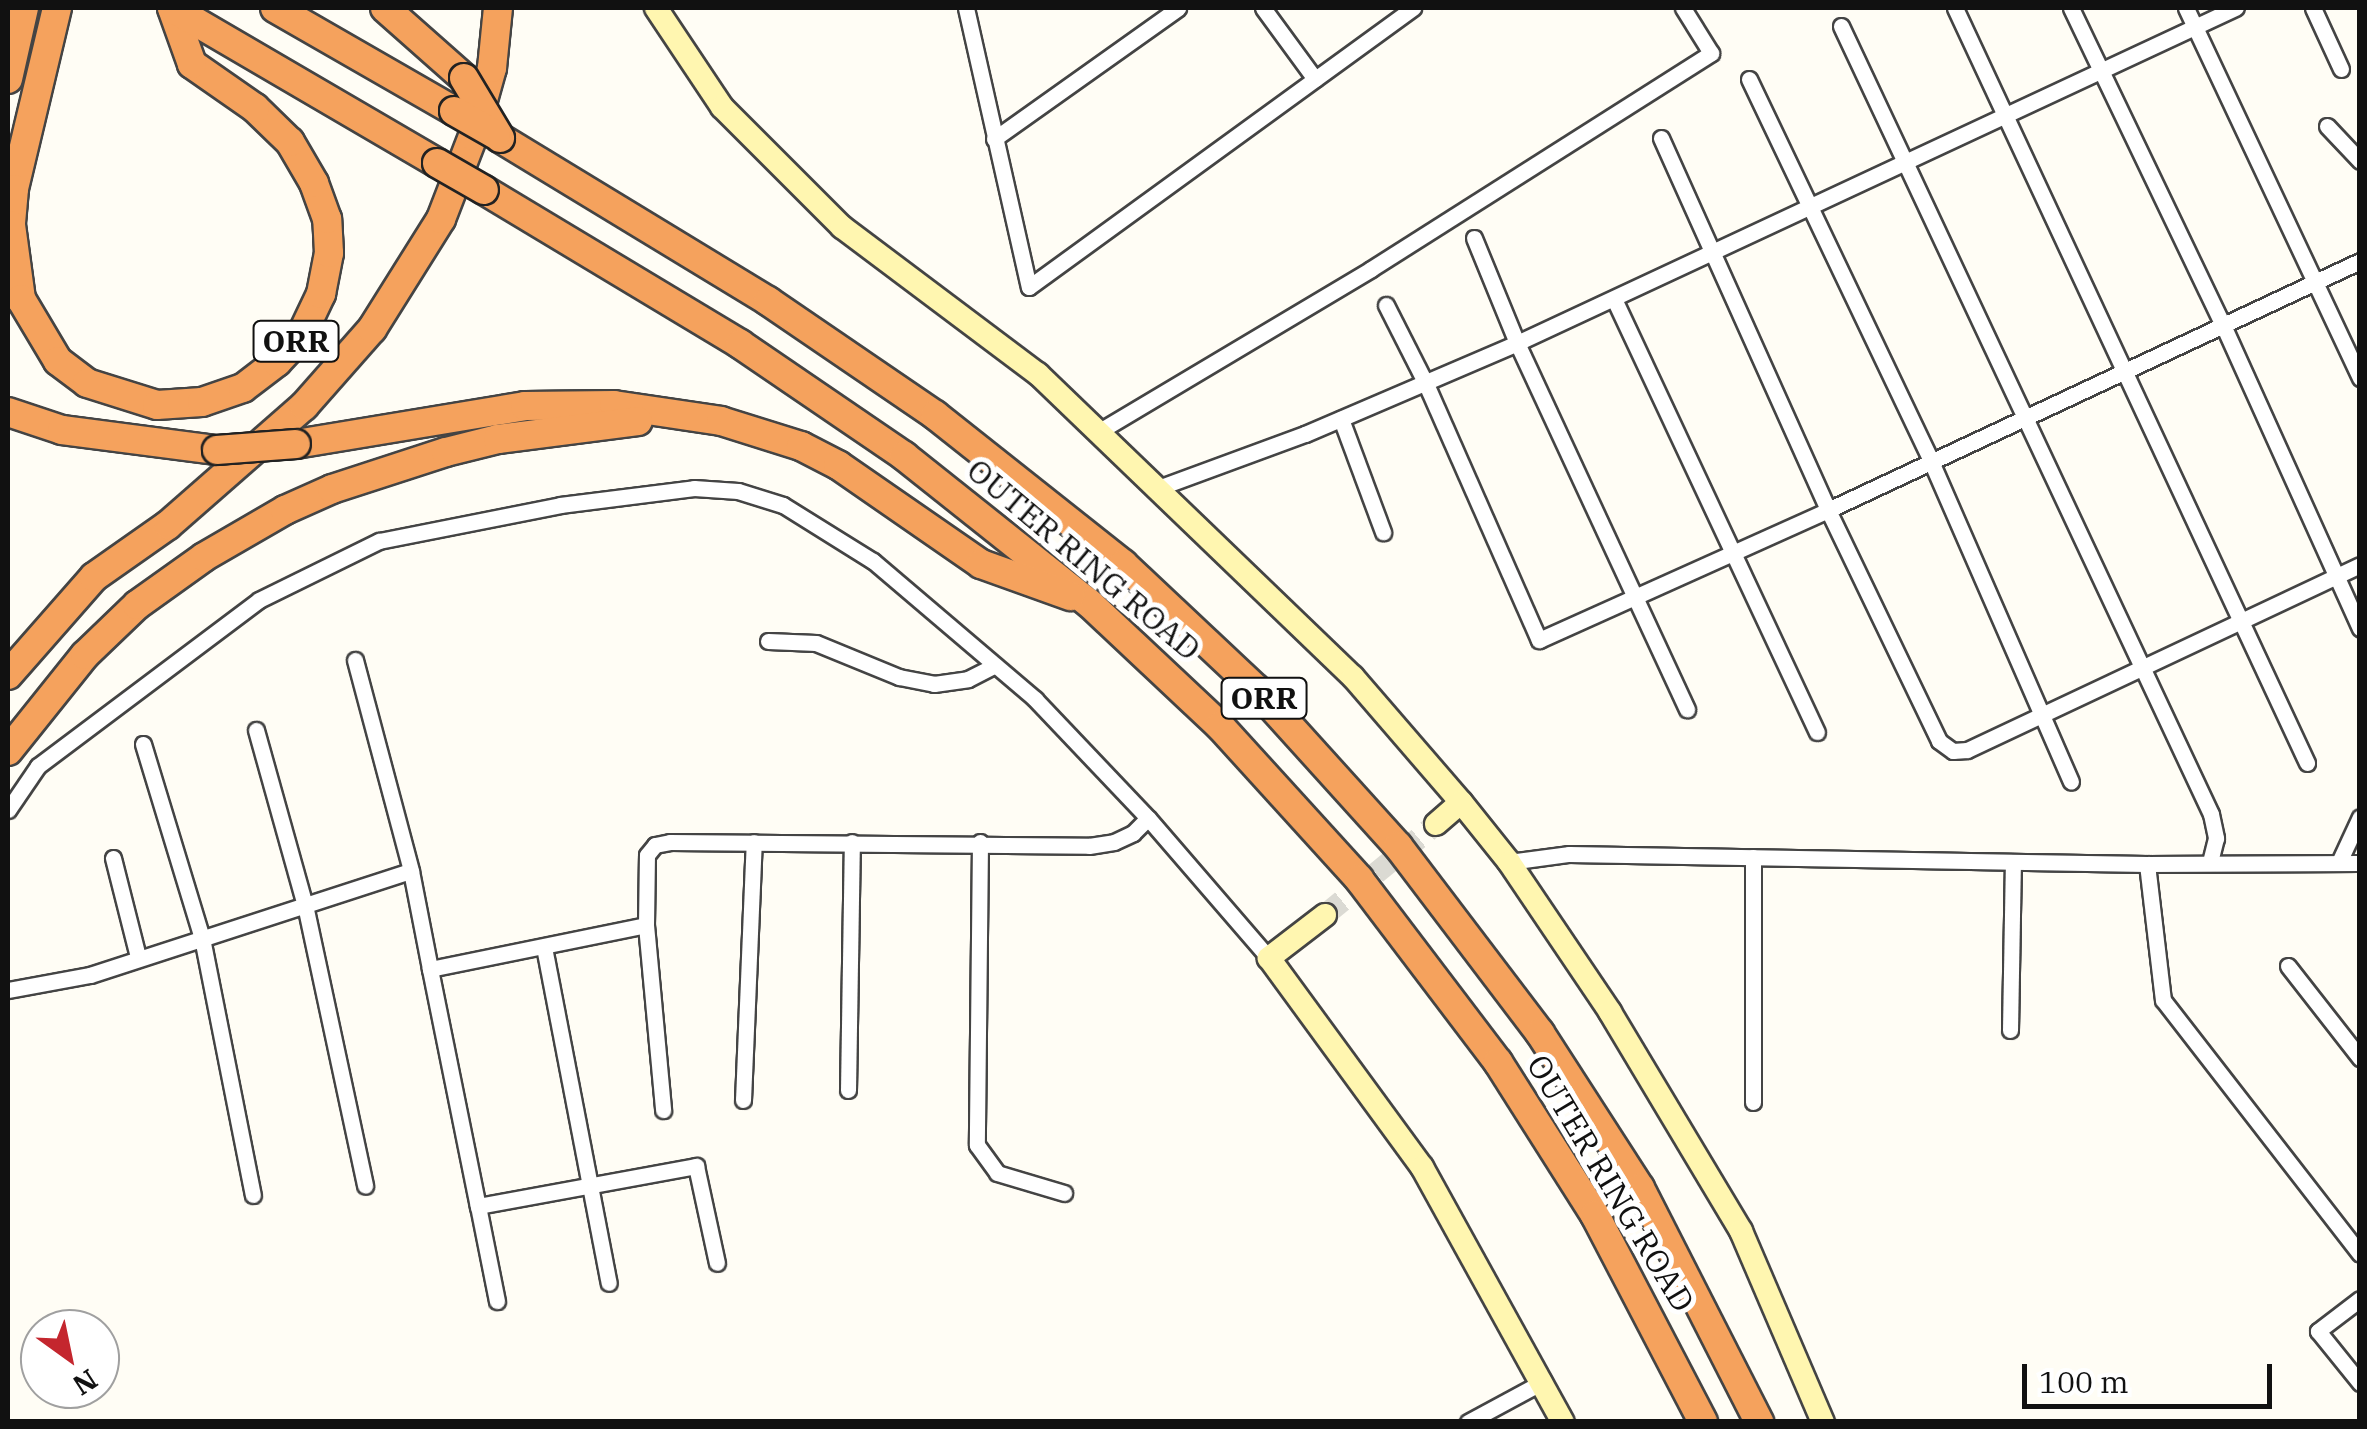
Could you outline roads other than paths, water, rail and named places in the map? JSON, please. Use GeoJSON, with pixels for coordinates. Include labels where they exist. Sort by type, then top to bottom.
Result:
{"type":"FeatureCollection","features":[{"type":"Feature","properties":{"kind":"highway"},"geometry":{"type":"LineString","coordinates":[[8,79],[24,8]]}},
{"type":"Feature","properties":{"kind":"highway","name":"ORR"},"geometry":{"type":"LineString","coordinates":[[57,8],[14,189],[11,225],[21,299],[58,361],[87,384],[158,405],[202,402],[243,388],[277,362],[301,336],[320,294],[329,253],[328,219],[314,183],[290,142],[255,108],[192,64],[172,8]]}},
{"type":"Feature","properties":{"kind":"highway","name":"OUTER RING ROAD"},"geometry":{"type":"LineString","coordinates":[[172,8],[484,190],[810,390],[947,488],[1089,603],[1184,690],[1314,827],[1412,945],[1498,1062],[1534,1115],[1644,1301],[1703,1422]]}},
{"type":"Feature","properties":{"kind":"highway","name":"OUTER RING ROAD"},"geometry":{"type":"LineString","coordinates":[[275,8],[500,138],[856,359],[999,462],[1123,564],[1256,690],[1352,793],[1442,900],[1540,1033],[1689,1276],[1760,1422]]}},
{"type":"Feature","properties":{"kind":"highway","name":"ORR"},"geometry":{"type":"LineString","coordinates":[[385,8],[464,78],[500,138]]}},
{"type":"Feature","properties":{"kind":"highway","name":"ORR"},"geometry":{"type":"LineString","coordinates":[[8,675],[94,578],[182,514],[304,406],[372,329],[407,278],[448,202],[492,68],[498,8]]}},
{"type":"Feature","properties":{"kind":"highway"},"geometry":{"type":"LineString","coordinates":[[8,412],[62,430],[217,450],[296,444],[525,406],[581,416],[680,416],[722,421],[801,446],[838,465],[981,564],[1089,603]]}},
{"type":"Feature","properties":{"kind":"highway"},"geometry":{"type":"LineString","coordinates":[[8,751],[107,633],[169,581],[241,534],[332,489],[389,468],[581,416]]}},
{"type":"Feature","properties":{"kind":"street"},"geometry":{"type":"LineString","coordinates":[[656,8],[722,107],[842,227],[1038,374],[1353,677],[1460,802],[1509,862],[1610,1012],[1742,1231],[1823,1422]]}},
{"type":"Feature","properties":{"kind":"street"},"geometry":{"type":"LineString","coordinates":[[966,8],[1029,287],[1413,8]]}},
{"type":"Feature","properties":{"kind":"street"},"geometry":{"type":"LineString","coordinates":[[994,140],[1178,8]]}},
{"type":"Feature","properties":{"kind":"street"},"geometry":{"type":"LineString","coordinates":[[1264,8],[1315,79]]}},
{"type":"Feature","properties":{"kind":"street"},"geometry":{"type":"LineString","coordinates":[[1098,432],[1370,269],[1711,53],[1683,8]]}},
{"type":"Feature","properties":{"kind":"street"},"geometry":{"type":"LineString","coordinates":[[1955,8],[2307,763]]}},
{"type":"Feature","properties":{"kind":"street"},"geometry":{"type":"LineString","coordinates":[[2072,8],[2223,325],[2360,628]]}},
{"type":"Feature","properties":{"kind":"street"},"geometry":{"type":"LineString","coordinates":[[2186,8],[2360,378]]}},
{"type":"Feature","properties":{"kind":"street"},"geometry":{"type":"LineString","coordinates":[[1158,488],[1341,420],[1615,301],[1712,251],[2236,8]]}},
{"type":"Feature","properties":{"kind":"street"},"geometry":{"type":"LineString","coordinates":[[2312,8],[2341,69]]}},
{"type":"Feature","properties":{"kind":"street"},"geometry":{"type":"LineString","coordinates":[[1841,26],[2211,814],[2216,838],[2210,862]]}},
{"type":"Feature","properties":{"kind":"street"},"geometry":{"type":"LineString","coordinates":[[1748,79],[1930,459],[2071,781]]}},
{"type":"Feature","properties":{"kind":"street"},"geometry":{"type":"LineString","coordinates":[[2327,126],[2360,161]]}},
{"type":"Feature","properties":{"kind":"street"},"geometry":{"type":"LineString","coordinates":[[1661,138],[1828,510],[1939,741],[1953,751],[1967,750],[2143,670],[2360,565]]}},
{"type":"Feature","properties":{"kind":"street"},"geometry":{"type":"LineString","coordinates":[[1474,238],[1516,343],[1687,709]]}},
{"type":"Feature","properties":{"kind":"street"},"geometry":{"type":"LineString","coordinates":[[1386,305],[1426,384],[1536,637],[1543,639],[2360,261]]}},
{"type":"Feature","properties":{"kind":"street"},"geometry":{"type":"LineString","coordinates":[[1615,301],[1817,732]]}},
{"type":"Feature","properties":{"kind":"street"},"geometry":{"type":"LineString","coordinates":[[1341,420],[1383,532]]}},
{"type":"Feature","properties":{"kind":"street"},"geometry":{"type":"LineString","coordinates":[[8,810],[38,766],[259,600],[380,541],[560,505],[694,488],[738,491],[783,506],[873,560],[1035,699],[1148,818],[1270,958],[1422,1167],[1544,1381],[1563,1422]]}},
{"type":"Feature","properties":{"kind":"street"},"geometry":{"type":"LineString","coordinates":[[768,641],[816,644],[899,677],[934,684],[968,679],[995,665]]}},
{"type":"Feature","properties":{"kind":"street"},"geometry":{"type":"LineString","coordinates":[[355,660],[410,871],[497,1301]]}},
{"type":"Feature","properties":{"kind":"street"},"geometry":{"type":"LineString","coordinates":[[256,730],[305,905],[364,1186]]}},
{"type":"Feature","properties":{"kind":"street"},"geometry":{"type":"LineString","coordinates":[[143,744],[202,938],[253,1195]]}},
{"type":"Feature","properties":{"kind":"street"},"geometry":{"type":"LineString","coordinates":[[1436,824],[1460,802]]}},
{"type":"Feature","properties":{"kind":"street"},"geometry":{"type":"LineString","coordinates":[[2340,860],[2360,817]]}},
{"type":"Feature","properties":{"kind":"street"},"geometry":{"type":"LineString","coordinates":[[663,1110],[646,925],[647,855],[655,846],[980,842],[1089,846],[1133,833],[1148,818]]}},
{"type":"Feature","properties":{"kind":"street"},"geometry":{"type":"LineString","coordinates":[[743,1100],[754,842]]}},
{"type":"Feature","properties":{"kind":"street"},"geometry":{"type":"LineString","coordinates":[[848,1090],[852,842]]}},
{"type":"Feature","properties":{"kind":"street"},"geometry":{"type":"LineString","coordinates":[[980,842],[976,1145],[997,1172],[1064,1193]]}},
{"type":"Feature","properties":{"kind":"street"},"geometry":{"type":"LineString","coordinates":[[1509,862],[1537,854],[2147,864],[2340,860],[2360,863]]}},
{"type":"Feature","properties":{"kind":"street"},"geometry":{"type":"LineString","coordinates":[[1753,857],[1753,1102]]}},
{"type":"Feature","properties":{"kind":"street"},"geometry":{"type":"LineString","coordinates":[[113,858],[138,957]]}},
{"type":"Feature","properties":{"kind":"street"},"geometry":{"type":"LineString","coordinates":[[2010,1030],[2013,862]]}},
{"type":"Feature","properties":{"kind":"street"},"geometry":{"type":"LineString","coordinates":[[2147,864],[2163,1000],[2360,1254]]}},
{"type":"Feature","properties":{"kind":"street"},"geometry":{"type":"LineString","coordinates":[[8,990],[90,974],[410,871]]}},
{"type":"Feature","properties":{"kind":"street"},"geometry":{"type":"LineString","coordinates":[[1270,958],[1325,916]]}},
{"type":"Feature","properties":{"kind":"street"},"geometry":{"type":"LineString","coordinates":[[430,969],[646,925]]}},
{"type":"Feature","properties":{"kind":"street"},"geometry":{"type":"LineString","coordinates":[[544,947],[609,1283]]}},
{"type":"Feature","properties":{"kind":"street"},"geometry":{"type":"LineString","coordinates":[[2288,966],[2360,1058]]}},
{"type":"Feature","properties":{"kind":"street"},"geometry":{"type":"LineString","coordinates":[[478,1206],[696,1166],[717,1262]]}},
{"type":"Feature","properties":{"kind":"street"},"geometry":{"type":"LineString","coordinates":[[2360,1299],[2318,1331],[2360,1382]]}},
{"type":"Feature","properties":{"kind":"street"},"geometry":{"type":"LineString","coordinates":[[1468,1422],[1544,1381]]}},
{"type":"Feature","properties":{"kind":"tunnel"},"geometry":{"type":"LineString","coordinates":[[1325,915],[1436,824]]}}]}
